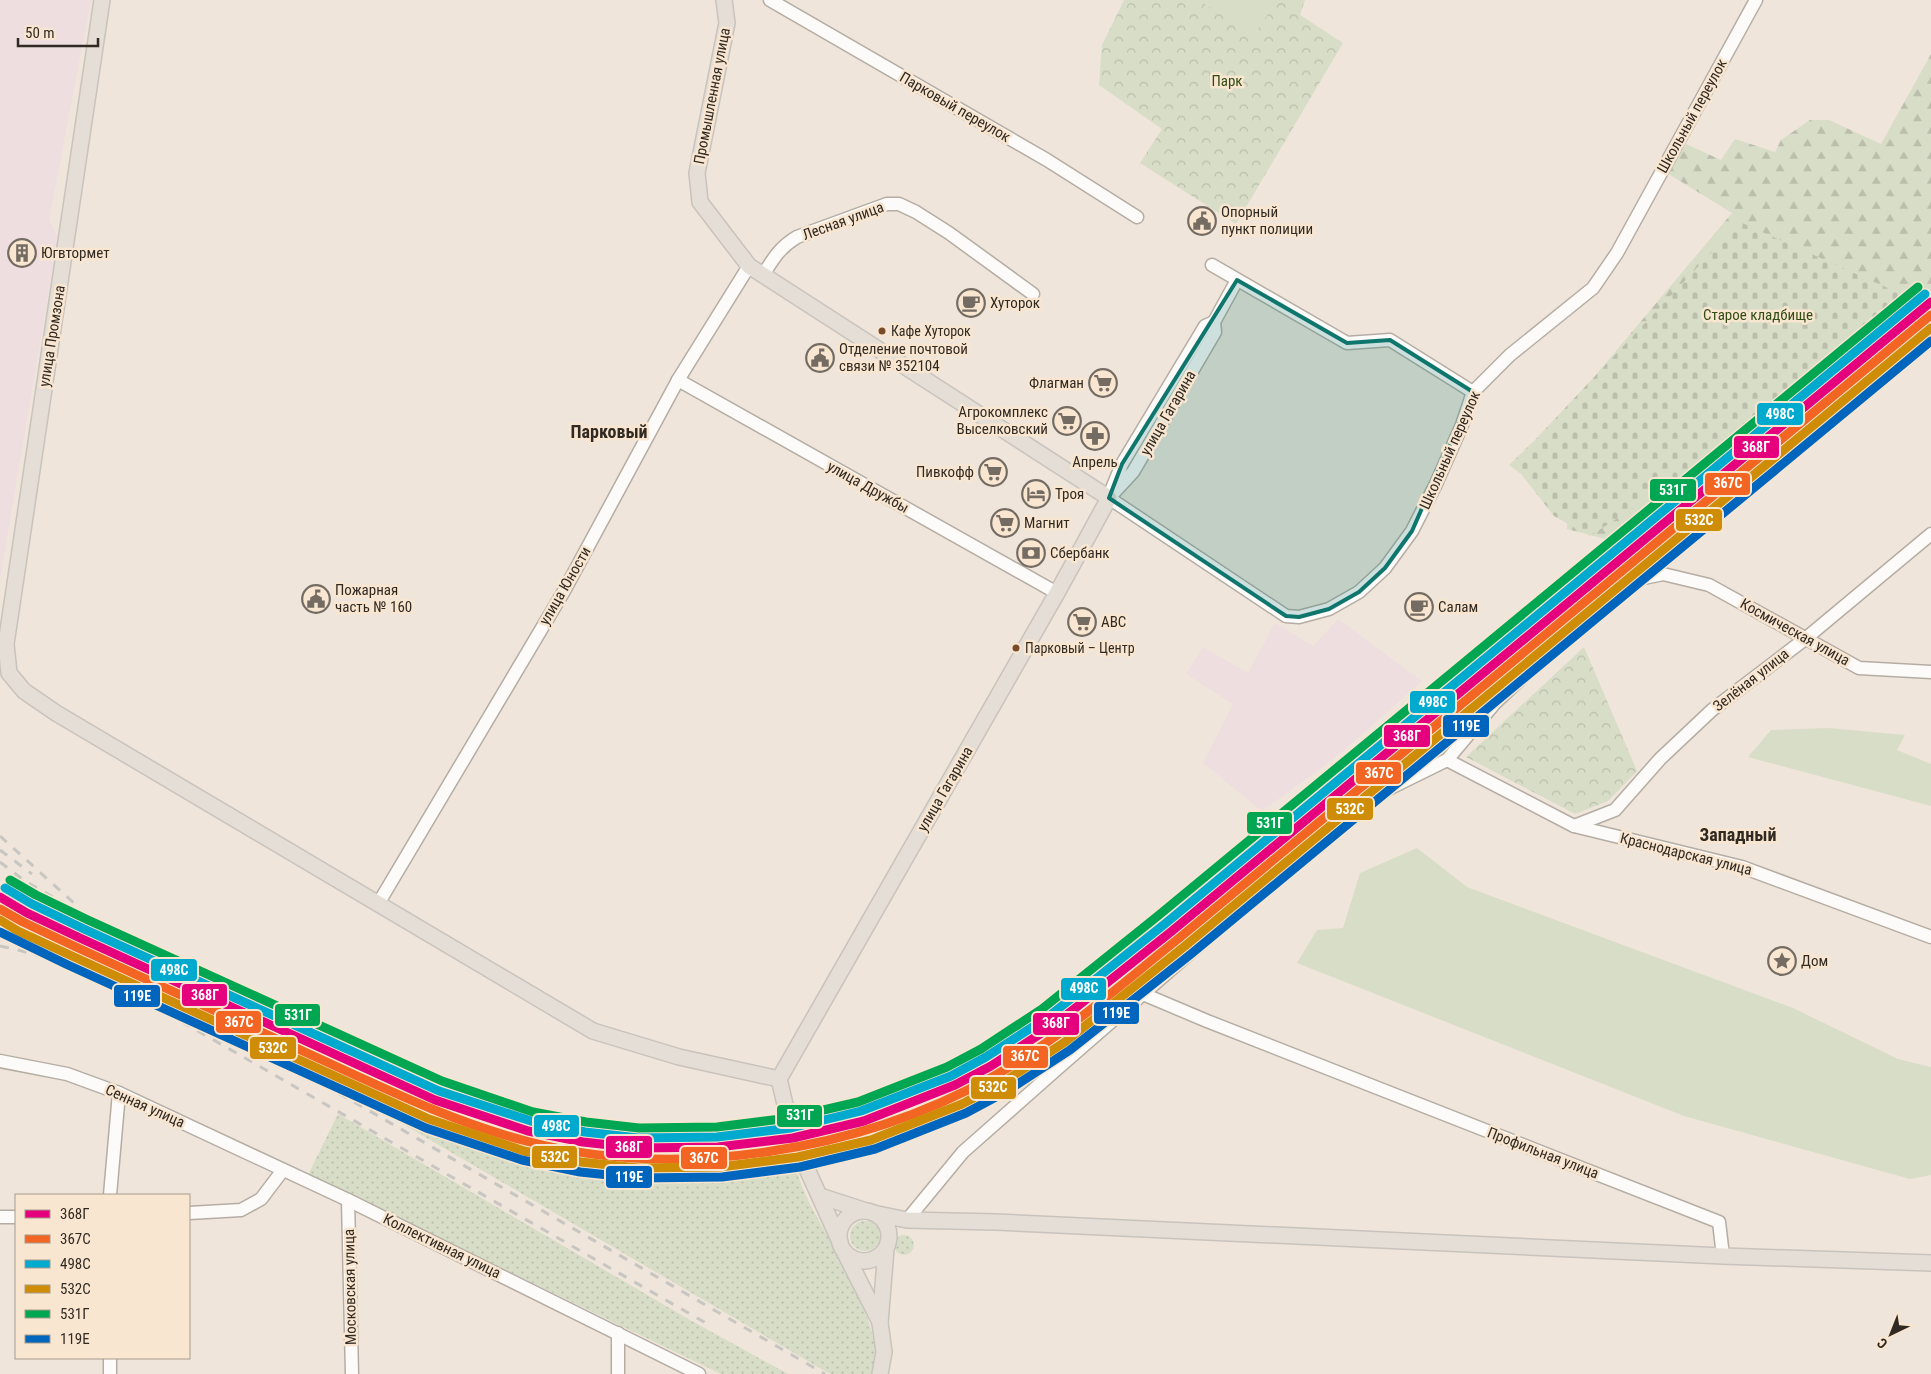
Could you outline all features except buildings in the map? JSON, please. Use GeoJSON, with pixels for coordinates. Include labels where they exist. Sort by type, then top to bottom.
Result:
{"type":"FeatureCollection","features":[{"type":"Feature","properties":{"kind":"main road","name":"улица Промзона"},"geometry":{"type":"LineString","coordinates":[[102,0],[6,644],[9,673],[24,691],[56,713],[378,904]]}},
{"type":"Feature","properties":{"kind":"main road","name":"Промышленная улица"},"geometry":{"type":"LineString","coordinates":[[724,0],[727,23],[697,173],[700,202],[749,266]]}},
{"type":"Feature","properties":{"kind":"main road"},"geometry":{"type":"LineString","coordinates":[[749,266],[1109,498]]}},
{"type":"Feature","properties":{"kind":"main road","name":"улица Гагарина"},"geometry":{"type":"LineString","coordinates":[[779,1079],[1057,593],[1109,498]]}},
{"type":"Feature","properties":{"kind":"main road"},"geometry":{"type":"LineString","coordinates":[[378,904],[593,1031],[679,1057],[779,1079],[793,1138],[841,1245],[880,1323]]}},
{"type":"Feature","properties":{"kind":"main road"},"geometry":{"type":"LineString","coordinates":[[820,1196],[871,1212],[908,1220],[1006,1222],[1724,1256],[1931,1263]]}},
{"type":"Feature","properties":{"kind":"main road"},"geometry":{"type":"LineString","coordinates":[[880,1374],[884,1352],[880,1323],[888,1244],[886,1224],[881,1218],[871,1212],[856,1212],[846,1219],[840,1230],[841,1245],[853,1259],[863,1261],[877,1258],[888,1244],[908,1220]]}},
{"type":"Feature","properties":{"kind":"street","name":"Парковый переулок"},"geometry":{"type":"LineString","coordinates":[[770,0],[1047,160],[1137,217]]}},
{"type":"Feature","properties":{"kind":"street","name":"Школьный переулок"},"geometry":{"type":"LineString","coordinates":[[1109,498],[1286,616],[1299,617],[1329,609],[1359,592],[1385,568],[1412,531],[1440,476],[1462,425],[1473,392],[1510,355],[1594,288],[1617,253],[1756,0]]}},
{"type":"Feature","properties":{"kind":"street","name":"Лесная улица"},"geometry":{"type":"LineString","coordinates":[[763,275],[776,254],[785,244],[798,237],[887,204],[899,204],[949,233],[1033,294]]}},
{"type":"Feature","properties":{"kind":"street"},"geometry":{"type":"LineString","coordinates":[[1212,265],[1347,343],[1390,340],[1473,392]]}},
{"type":"Feature","properties":{"kind":"street","name":"улица Юности"},"geometry":{"type":"LineString","coordinates":[[378,904],[564,591],[678,380],[749,266]]}},
{"type":"Feature","properties":{"kind":"street","name":"улица Гагарина"},"geometry":{"type":"LineString","coordinates":[[1109,498],[1122,464],[1205,326],[1214,322],[1237,280]]}},
{"type":"Feature","properties":{"kind":"street","name":"улица Дружбы"},"geometry":{"type":"LineString","coordinates":[[678,380],[1057,593]]}},
{"type":"Feature","properties":{"kind":"street","name":"Зелёная улица"},"geometry":{"type":"LineString","coordinates":[[1574,826],[1615,810],[1660,760],[1712,710],[1805,638],[1931,534]]}},
{"type":"Feature","properties":{"kind":"street","name":"Космическая улица"},"geometry":{"type":"LineString","coordinates":[[1447,760],[1495,704],[1579,624],[1634,580],[1663,574],[1708,585],[1860,668],[1931,672]]}},
{"type":"Feature","properties":{"kind":"street"},"geometry":{"type":"LineString","coordinates":[[908,1220],[963,1152],[1207,938],[1378,794],[1447,760]]}},
{"type":"Feature","properties":{"kind":"street","name":"Краснодарская улица"},"geometry":{"type":"LineString","coordinates":[[1447,760],[1574,826],[1742,867],[1931,937]]}},
{"type":"Feature","properties":{"kind":"street","name":"Профильная улица"},"geometry":{"type":"LineString","coordinates":[[1143,994],[1216,1025],[1719,1222],[1724,1256]]}},
{"type":"Feature","properties":{"kind":"street","name":"Сенная улица"},"geometry":{"type":"LineString","coordinates":[[0,1061],[67,1074],[119,1093],[283,1170]]}},
{"type":"Feature","properties":{"kind":"street"},"geometry":{"type":"LineString","coordinates":[[110,1194],[119,1093]]}},
{"type":"Feature","properties":{"kind":"street"},"geometry":{"type":"LineString","coordinates":[[190,1213],[241,1210],[261,1199],[283,1170]]}},
{"type":"Feature","properties":{"kind":"street","name":"Коллективная улица"},"geometry":{"type":"LineString","coordinates":[[283,1170],[348,1200],[699,1374]]}},
{"type":"Feature","properties":{"kind":"street","name":"Московская улица"},"geometry":{"type":"LineString","coordinates":[[348,1200],[352,1374]]}},
{"type":"Feature","properties":{"kind":"street"},"geometry":{"type":"LineString","coordinates":[[0,1217],[15,1217]]}},
{"type":"Feature","properties":{"kind":"street"},"geometry":{"type":"LineString","coordinates":[[618,1333],[618,1374]]}},
{"type":"Feature","properties":{"kind":"street"},"geometry":{"type":"LineString","coordinates":[[110,1359],[110,1374]]}},
{"type":"Feature","properties":{"kind":"highlighted area"},"geometry":{"type":"Polygon","coordinates":[[[1237,280],[1347,343],[1390,340],[1473,392],[1412,531],[1385,568],[1359,592],[1329,609],[1299,617],[1286,616],[1109,498],[1122,464],[1237,280]]]}},
{"type":"Feature","properties":{"kind":"shaded area"},"geometry":{"type":"Polygon","coordinates":[[[0,0],[91,0],[49,220],[58,237],[0,579],[0,0]]]}},
{"type":"Feature","properties":{"kind":"shaded area"},"geometry":{"type":"Polygon","coordinates":[[[1338,619],[1422,681],[1340,754],[1262,811],[1203,763],[1233,704],[1186,674],[1203,647],[1248,673],[1275,623],[1313,646],[1338,619]]]}},
{"type":"Feature","properties":{"kind":"green space","name":"Парк"},"geometry":{"type":"Polygon","coordinates":[[[1124,0],[1305,0],[1300,15],[1343,43],[1236,224],[1140,163],[1162,129],[1099,85],[1102,45],[1124,0]]]}},
{"type":"Feature","properties":{"kind":"green space"},"geometry":{"type":"Polygon","coordinates":[[[1202,0],[1268,0],[1274,4],[1255,34],[1201,2],[1202,0]]]}},
{"type":"Feature","properties":{"kind":"green space"},"geometry":{"type":"Polygon","coordinates":[[[1931,54],[1931,298],[1688,489],[1675,491],[1605,539],[1567,529],[1568,506],[1552,427],[1732,213],[1667,173],[1686,144],[1721,160],[1735,139],[1775,152],[1781,140],[1810,120],[1829,120],[1881,144],[1931,54]]]}},
{"type":"Feature","properties":{"kind":"green space","name":"Старое кладбище"},"geometry":{"type":"Polygon","coordinates":[[[1740,222],[1901,294],[1700,464],[1590,536],[1554,516],[1521,474],[1509,465],[1534,441],[1740,222]]]}},
{"type":"Feature","properties":{"kind":"green space"},"geometry":{"type":"Polygon","coordinates":[[[1584,647],[1637,771],[1608,801],[1575,814],[1466,757],[1584,647]]]}},
{"type":"Feature","properties":{"kind":"green space"},"geometry":{"type":"Polygon","coordinates":[[[1828,728],[1905,735],[1897,750],[1931,764],[1931,806],[1748,757],[1771,730],[1828,728]]]}},
{"type":"Feature","properties":{"kind":"green space"},"geometry":{"type":"Polygon","coordinates":[[[1417,848],[1467,887],[1793,1008],[1898,1059],[1931,1067],[1931,1175],[1910,1179],[1684,1116],[1297,963],[1317,930],[1343,928],[1360,873],[1417,848]]]}},
{"type":"Feature","properties":{"kind":"green space"},"geometry":{"type":"Polygon","coordinates":[[[140,970],[412,1095],[468,1118],[527,1137],[587,1149],[659,1155],[731,1152],[779,1147],[781,1158],[792,1156],[806,1196],[840,1258],[864,1310],[872,1334],[875,1356],[872,1374],[830,1374],[140,970]]]}},
{"type":"Feature","properties":{"kind":"green space"},"geometry":{"type":"Polygon","coordinates":[[[338,1114],[690,1320],[788,1374],[721,1374],[308,1175],[338,1114]]]}},
{"type":"Feature","properties":{"kind":"green space"},"geometry":{"type":"Polygon","coordinates":[[[865,1221],[876,1225],[880,1236],[876,1247],[865,1251],[854,1247],[850,1236],[854,1225],[865,1221]]]}},
{"type":"Feature","properties":{"kind":"green space"},"geometry":{"type":"Polygon","coordinates":[[[904,1235],[911,1238],[914,1245],[911,1252],[904,1255],[897,1252],[894,1245],[897,1238],[904,1235]]]}},
{"type":"Feature","properties":{"kind":"railway"},"geometry":{"type":"LineString","coordinates":[[0,836],[75,904]]}},
{"type":"Feature","properties":{"kind":"railway"},"geometry":{"type":"LineString","coordinates":[[0,850],[32,874]]}},
{"type":"Feature","properties":{"kind":"railway"},"geometry":{"type":"LineString","coordinates":[[0,862],[25,881],[161,960]]}},
{"type":"Feature","properties":{"kind":"railway"},"geometry":{"type":"LineString","coordinates":[[0,886],[43,912],[102,941],[439,1090],[503,1112],[565,1127],[610,1133],[680,1135],[726,1132]]}},
{"type":"Feature","properties":{"kind":"railway"},"geometry":{"type":"LineString","coordinates":[[0,895],[14,905]]}},
{"type":"Feature","properties":{"kind":"railway"},"geometry":{"type":"LineString","coordinates":[[27,913],[825,1374]]}},
{"type":"Feature","properties":{"kind":"railway"},"geometry":{"type":"LineString","coordinates":[[0,946],[64,964],[125,989],[711,1326]]}},
{"type":"Feature","properties":{"kind":"transit line","name":"531Г"},"geometry":{"type":"LineString","coordinates":[[10,880],[88,920],[442,1081],[533,1112],[586,1122],[639,1128],[717,1127],[789,1118],[858,1102],[947,1067],[981,1049],[1042,1009],[1159,915],[1918,287]]}},
{"type":"Feature","properties":{"kind":"transit line","name":"498С"},"geometry":{"type":"LineString","coordinates":[[5,888],[32,904],[84,929],[439,1091],[531,1121],[585,1132],[638,1138],[717,1137],[791,1128],[861,1111],[951,1076],[986,1057],[1048,1017],[1166,923],[1925,294]]}},
{"type":"Feature","properties":{"kind":"transit line","name":"368Г"},"geometry":{"type":"LineString","coordinates":[[0,897],[27,913],[80,938],[435,1100],[528,1131],[583,1142],[638,1148],[718,1147],[793,1138],[864,1121],[955,1085],[991,1066],[1054,1025],[1172,931],[1931,302]]}},
{"type":"Feature","properties":{"kind":"transit line","name":"367С"},"geometry":{"type":"LineString","coordinates":[[0,909],[76,947],[394,1093],[446,1115],[526,1141],[584,1153],[644,1158],[705,1158],[766,1152],[826,1141],[885,1124],[941,1102],[994,1076],[1043,1045],[1089,1011],[1931,315]]}},
{"type":"Feature","properties":{"kind":"transit line","name":"532С"},"geometry":{"type":"LineString","coordinates":[[0,920],[18,931],[429,1119],[524,1151],[581,1162],[638,1168],[720,1167],[798,1157],[871,1140],[962,1104],[1002,1083],[1065,1042],[1185,946],[1931,328]]}},
{"type":"Feature","properties":{"kind":"transit line","name":"119Е"},"geometry":{"type":"LineString","coordinates":[[0,932],[68,965],[426,1128],[522,1160],[580,1172],[638,1178],[722,1177],[800,1167],[875,1149],[966,1113],[1007,1091],[1070,1050],[1191,954],[1931,341]]}},
{"type":"Feature","properties":{"kind":"place","name":"Опорный пункт полиции"},"geometry":{"type":"Point","coordinates":[1202,221]}},
{"type":"Feature","properties":{"kind":"place","name":"Югвтормет"},"geometry":{"type":"Point","coordinates":[22,253]}},
{"type":"Feature","properties":{"kind":"place","name":"Хуторок"},"geometry":{"type":"Point","coordinates":[971,303]}},
{"type":"Feature","properties":{"kind":"place","name":"Кафе Хуторок"},"geometry":{"type":"Point","coordinates":[882,331]}},
{"type":"Feature","properties":{"kind":"place","name":"Отделение почтовой связи № 352104"},"geometry":{"type":"Point","coordinates":[820,358]}},
{"type":"Feature","properties":{"kind":"place","name":"Флагман"},"geometry":{"type":"Point","coordinates":[1103,383]}},
{"type":"Feature","properties":{"kind":"place","name":"Агрокомплекс Выселковский"},"geometry":{"type":"Point","coordinates":[1067,421]}},
{"type":"Feature","properties":{"kind":"place","name":"Апрель"},"geometry":{"type":"Point","coordinates":[1095,436]}},
{"type":"Feature","properties":{"kind":"place","name":"Пивкофф"},"geometry":{"type":"Point","coordinates":[993,472]}},
{"type":"Feature","properties":{"kind":"place","name":"Троя"},"geometry":{"type":"Point","coordinates":[1036,494]}},
{"type":"Feature","properties":{"kind":"place","name":"Магнит"},"geometry":{"type":"Point","coordinates":[1005,523]}},
{"type":"Feature","properties":{"kind":"place","name":"Сбербанк"},"geometry":{"type":"Point","coordinates":[1031,553]}},
{"type":"Feature","properties":{"kind":"place","name":"Пожарная часть № 160"},"geometry":{"type":"Point","coordinates":[316,599]}},
{"type":"Feature","properties":{"kind":"place","name":"Салам"},"geometry":{"type":"Point","coordinates":[1419,607]}},
{"type":"Feature","properties":{"kind":"place","name":"ABC"},"geometry":{"type":"Point","coordinates":[1082,622]}},
{"type":"Feature","properties":{"kind":"place","name":"Парковый – Центр"},"geometry":{"type":"Point","coordinates":[1016,648]}},
{"type":"Feature","properties":{"kind":"place","name":"Дом"},"geometry":{"type":"Point","coordinates":[1782,961]}},
{"type":"Feature","properties":{"kind":"district","name":"Парковый"},"geometry":{"type":"Point","coordinates":[609,431]}},
{"type":"Feature","properties":{"kind":"district","name":"Западный"},"geometry":{"type":"Point","coordinates":[1738,834]}}]}
